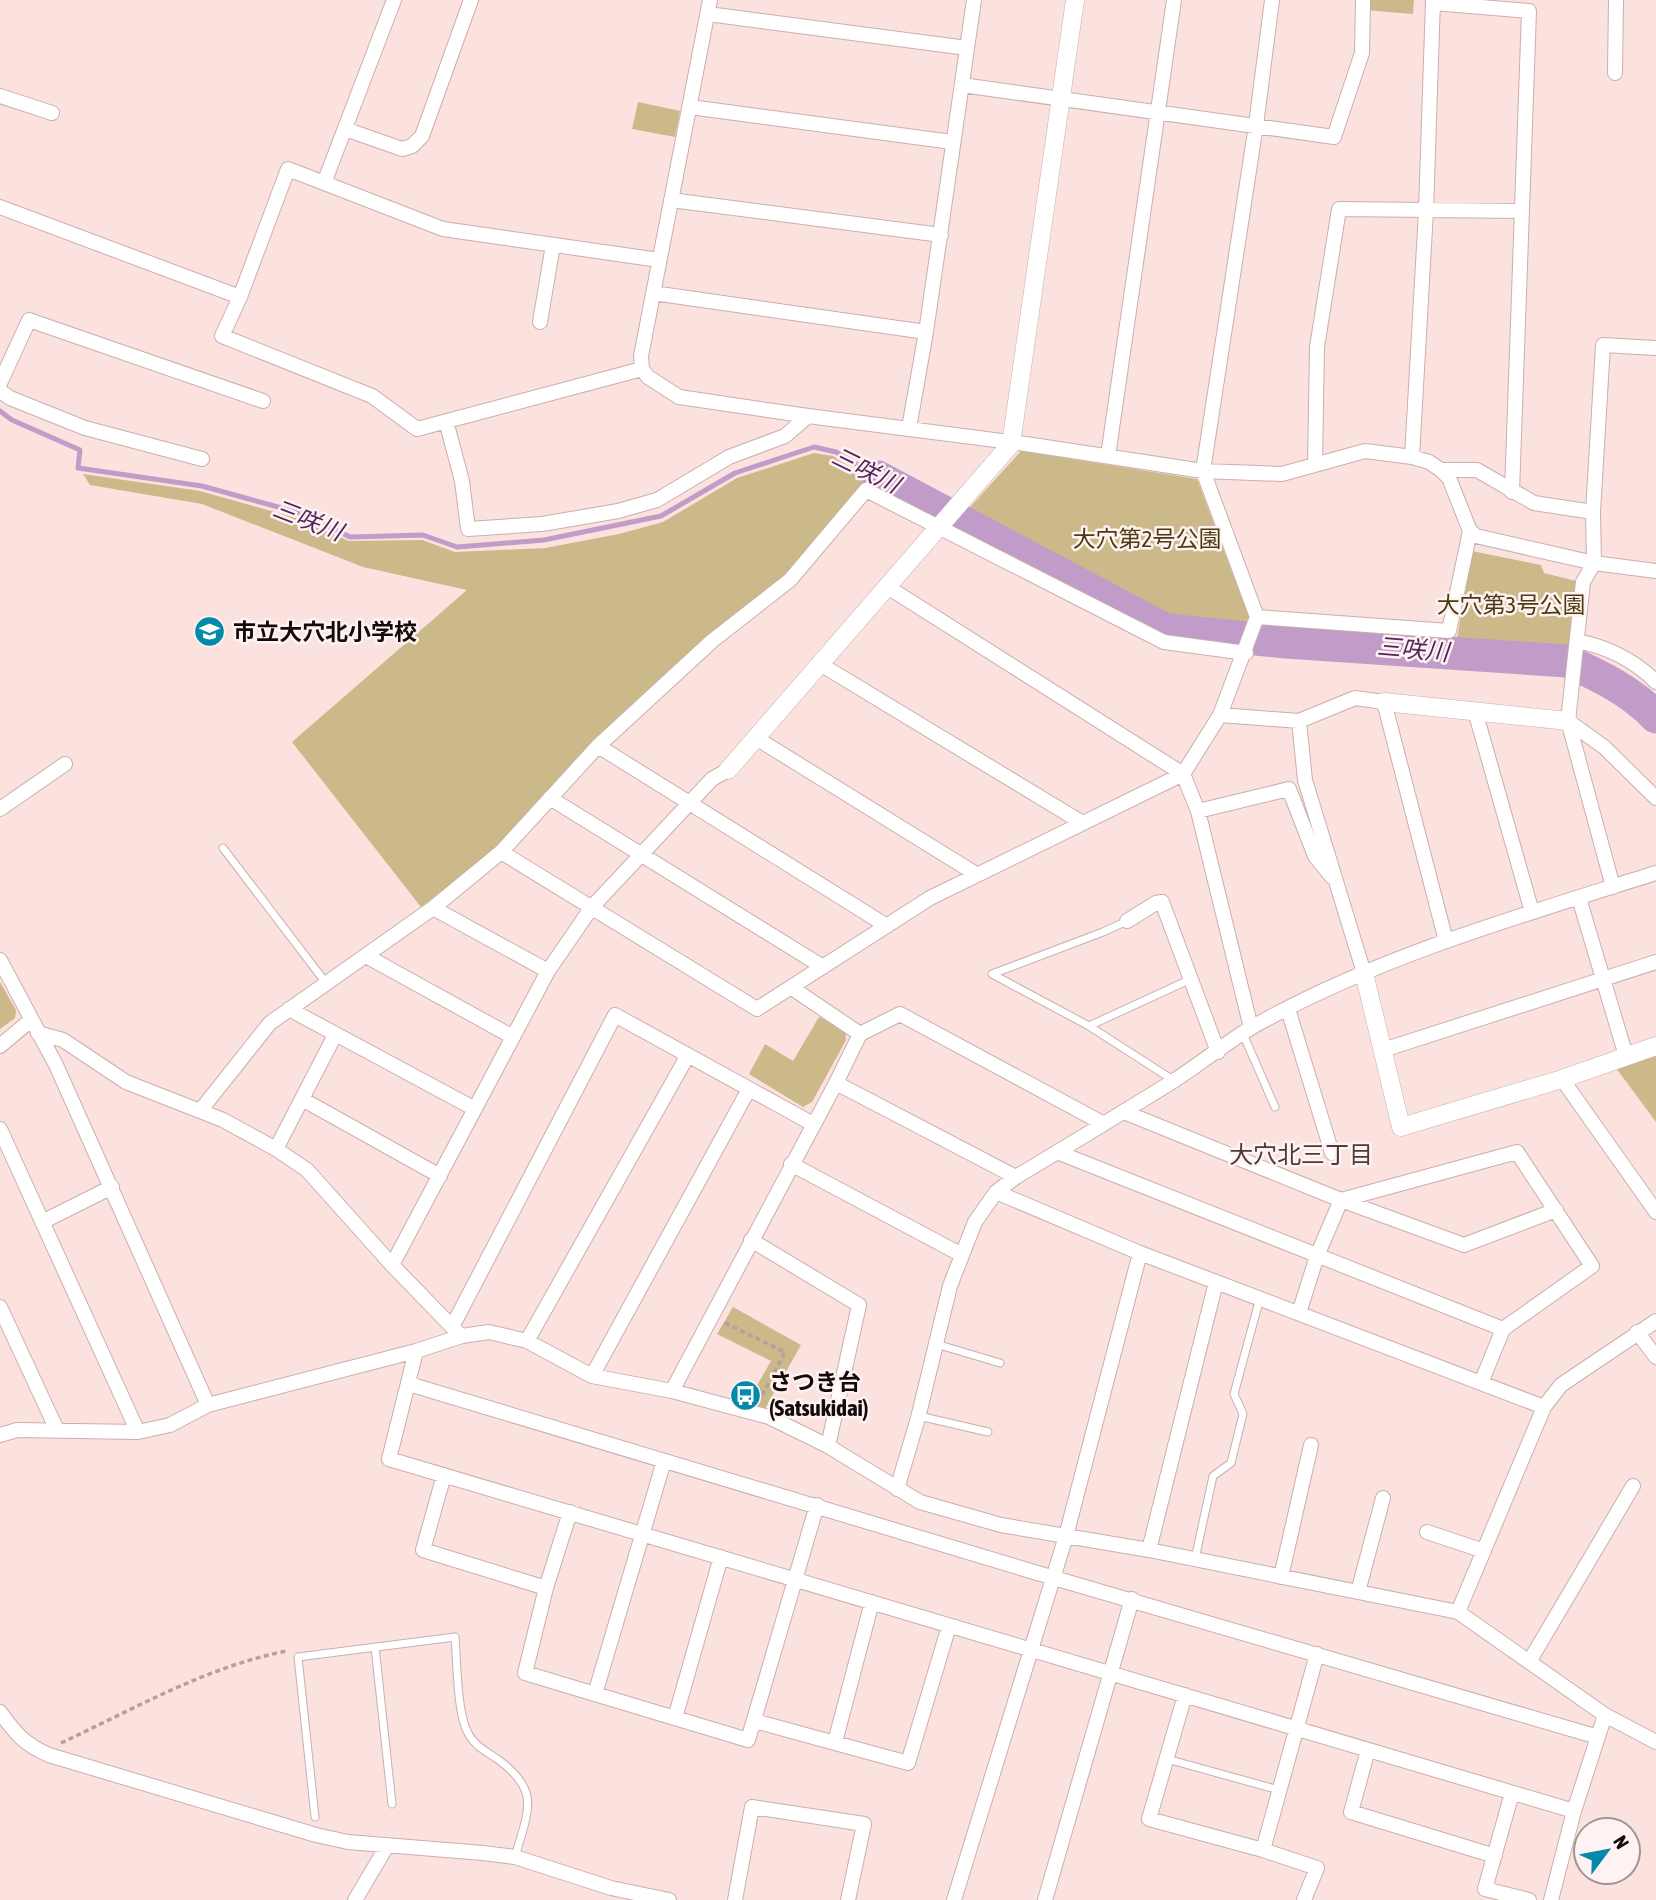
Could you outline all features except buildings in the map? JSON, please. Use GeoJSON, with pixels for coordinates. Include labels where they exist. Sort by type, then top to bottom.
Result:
{"type":"FeatureCollection","features":[{"type":"Feature","properties":{"kind":"street"},"geometry":{"type":"LineString","coordinates":[[324,183],[394,0]]}},
{"type":"Feature","properties":{"kind":"street"},"geometry":{"type":"LineString","coordinates":[[345,129],[402,149],[412,146],[422,136],[471,0]]}},
{"type":"Feature","properties":{"kind":"street"},"geometry":{"type":"LineString","coordinates":[[909,428],[941,235],[974,0]]}},
{"type":"Feature","properties":{"kind":"street"},"geometry":{"type":"LineString","coordinates":[[392,1265],[548,971],[592,907],[712,779],[728,770],[1011,444],[1075,0]]}},
{"type":"Feature","properties":{"kind":"street"},"geometry":{"type":"LineString","coordinates":[[1108,456],[1160,112],[1174,0]]}},
{"type":"Feature","properties":{"kind":"street"},"geometry":{"type":"LineString","coordinates":[[501,852],[757,1009],[930,898],[1183,774],[1220,715],[1246,653],[1257,617],[1203,471],[1256,125],[1272,0]]}},
{"type":"Feature","properties":{"kind":"street"},"geometry":{"type":"LineString","coordinates":[[962,85],[1334,137],[1362,53],[1363,0]]}},
{"type":"Feature","properties":{"kind":"street"},"geometry":{"type":"LineString","coordinates":[[1615,73],[1616,0]]}},
{"type":"Feature","properties":{"kind":"street"},"geometry":{"type":"LineString","coordinates":[[1412,457],[1426,211],[1433,2],[1528,11],[1512,492]]}},
{"type":"Feature","properties":{"kind":"street"},"geometry":{"type":"LineString","coordinates":[[967,48],[709,7],[641,356],[642,369],[648,377],[678,397],[1203,471],[1282,474],[1364,451],[1412,457],[1429,462],[1449,478],[1470,531],[1476,536],[1594,563],[1656,571]]}},
{"type":"Feature","properties":{"kind":"street"},"geometry":{"type":"LineString","coordinates":[[0,96],[52,113]]}},
{"type":"Feature","properties":{"kind":"street"},"geometry":{"type":"LineString","coordinates":[[690,107],[952,142]]}},
{"type":"Feature","properties":{"kind":"street"},"geometry":{"type":"LineString","coordinates":[[642,369],[417,429],[372,396],[222,336],[240,297],[288,169],[443,229],[659,260]]}},
{"type":"Feature","properties":{"kind":"street"},"geometry":{"type":"LineString","coordinates":[[671,200],[941,235]]}},
{"type":"Feature","properties":{"kind":"street"},"geometry":{"type":"LineString","coordinates":[[0,207],[240,297]]}},
{"type":"Feature","properties":{"kind":"street"},"geometry":{"type":"LineString","coordinates":[[1315,464],[1317,347],[1339,209],[1522,211]]}},
{"type":"Feature","properties":{"kind":"street"},"geometry":{"type":"LineString","coordinates":[[540,322],[553,245]]}},
{"type":"Feature","properties":{"kind":"street"},"geometry":{"type":"LineString","coordinates":[[653,293],[926,332]]}},
{"type":"Feature","properties":{"kind":"street"},"geometry":{"type":"LineString","coordinates":[[0,383],[29,320],[263,401]]}},
{"type":"Feature","properties":{"kind":"street"},"geometry":{"type":"LineString","coordinates":[[1613,887],[1568,722],[1583,582],[1594,563],[1593,512],[1603,345],[1656,348]]}},
{"type":"Feature","properties":{"kind":"street"},"geometry":{"type":"LineString","coordinates":[[0,391],[10,398],[85,428],[202,460]]}},
{"type":"Feature","properties":{"kind":"street"},"geometry":{"type":"LineString","coordinates":[[446,421],[462,481],[468,529],[542,524],[618,511],[657,500],[729,457],[785,436],[808,416]]}},
{"type":"Feature","properties":{"kind":"street"},"geometry":{"type":"LineString","coordinates":[[1441,470],[1477,470],[1534,503],[1593,512]]}},
{"type":"Feature","properties":{"kind":"street"},"geometry":{"type":"LineString","coordinates":[[200,1111],[270,1023],[433,908],[501,852],[598,746],[712,641],[790,580],[866,490],[945,520],[1164,642],[1246,653]]}},
{"type":"Feature","properties":{"kind":"street"},"geometry":{"type":"LineString","coordinates":[[1257,617],[1449,631],[1470,531]]}},
{"type":"Feature","properties":{"kind":"street"},"geometry":{"type":"LineString","coordinates":[[887,586],[1183,774],[1198,811],[1247,1031]]}},
{"type":"Feature","properties":{"kind":"street"},"geometry":{"type":"LineString","coordinates":[[1577,642],[1599,645],[1640,666],[1656,682]]}},
{"type":"Feature","properties":{"kind":"street"},"geometry":{"type":"LineString","coordinates":[[820,664],[1081,822]]}},
{"type":"Feature","properties":{"kind":"street"},"geometry":{"type":"LineString","coordinates":[[1220,715],[1298,721],[1355,698],[1568,722],[1604,747],[1656,799]]}},
{"type":"Feature","properties":{"kind":"street"},"geometry":{"type":"LineString","coordinates":[[1384,702],[1446,941]]}},
{"type":"Feature","properties":{"kind":"street"},"geometry":{"type":"LineString","coordinates":[[1475,711],[1532,912]]}},
{"type":"Feature","properties":{"kind":"street"},"geometry":{"type":"LineString","coordinates":[[1298,721],[1305,780],[1364,973],[1401,1127],[1562,1079],[1656,1046]]}},
{"type":"Feature","properties":{"kind":"street"},"geometry":{"type":"LineString","coordinates":[[756,738],[976,874]]}},
{"type":"Feature","properties":{"kind":"street"},"geometry":{"type":"LineString","coordinates":[[598,746],[887,926]]}},
{"type":"Feature","properties":{"kind":"street"},"geometry":{"type":"LineString","coordinates":[[0,809],[65,764]]}},
{"type":"Feature","properties":{"kind":"street"},"geometry":{"type":"LineString","coordinates":[[1198,811],[1289,789],[1315,856],[1337,883]]}},
{"type":"Feature","properties":{"kind":"street"},"geometry":{"type":"LineString","coordinates":[[550,798],[823,967]]}},
{"type":"Feature","properties":{"kind":"street"},"geometry":{"type":"LineString","coordinates":[[897,1489],[950,1286],[975,1222],[996,1192],[1016,1177],[1174,1081],[1247,1031],[1288,1009],[1364,973],[1446,941],[1656,873]]}},
{"type":"Feature","properties":{"kind":"street"},"geometry":{"type":"LineString","coordinates":[[1579,898],[1626,1056]]}},
{"type":"Feature","properties":{"kind":"street"},"geometry":{"type":"LineString","coordinates":[[1127,921],[1156,903],[1163,902],[1218,1052]]}},
{"type":"Feature","properties":{"kind":"street"},"geometry":{"type":"LineString","coordinates":[[433,908],[548,971]]}},
{"type":"Feature","properties":{"kind":"street"},"geometry":{"type":"LineString","coordinates":[[366,956],[513,1037]]}},
{"type":"Feature","properties":{"kind":"street"},"geometry":{"type":"LineString","coordinates":[[0,960],[56,1065],[208,1405]]}},
{"type":"Feature","properties":{"kind":"street"},"geometry":{"type":"LineString","coordinates":[[1383,1050],[1656,962]]}},
{"type":"Feature","properties":{"kind":"street"},"geometry":{"type":"LineString","coordinates":[[792,988],[860,1034]]}},
{"type":"Feature","properties":{"kind":"street"},"geometry":{"type":"LineString","coordinates":[[289,1009],[475,1109]]}},
{"type":"Feature","properties":{"kind":"street"},"geometry":{"type":"LineString","coordinates":[[1288,1009],[1332,1153]]}},
{"type":"Feature","properties":{"kind":"street"},"geometry":{"type":"LineString","coordinates":[[672,1391],[860,1034],[900,1014],[1104,1124]]}},
{"type":"Feature","properties":{"kind":"street"},"geometry":{"type":"LineString","coordinates":[[457,1332],[615,1015],[813,1124]]}},
{"type":"Feature","properties":{"kind":"street"},"geometry":{"type":"LineString","coordinates":[[0,1045],[35,1026]]}},
{"type":"Feature","properties":{"kind":"street"},"geometry":{"type":"LineString","coordinates":[[35,1026],[63,1040],[126,1082],[223,1120],[276,1149],[307,1170],[392,1265],[457,1332]]}},
{"type":"Feature","properties":{"kind":"street"},"geometry":{"type":"LineString","coordinates":[[276,1149],[335,1035]]}},
{"type":"Feature","properties":{"kind":"street"},"geometry":{"type":"LineString","coordinates":[[527,1341],[688,1055]]}},
{"type":"Feature","properties":{"kind":"street"},"geometry":{"type":"LineString","coordinates":[[1562,1079],[1656,1212]]}},
{"type":"Feature","properties":{"kind":"street"},"geometry":{"type":"LineString","coordinates":[[836,1083],[1016,1177]]}},
{"type":"Feature","properties":{"kind":"street"},"geometry":{"type":"LineString","coordinates":[[592,1376],[749,1089]]}},
{"type":"Feature","properties":{"kind":"street"},"geometry":{"type":"LineString","coordinates":[[302,1099],[440,1176]]}},
{"type":"Feature","properties":{"kind":"street"},"geometry":{"type":"LineString","coordinates":[[1124,1112],[1341,1200],[1464,1245],[1556,1210]]}},
{"type":"Feature","properties":{"kind":"street"},"geometry":{"type":"LineString","coordinates":[[0,1129],[138,1432]]}},
{"type":"Feature","properties":{"kind":"street"},"geometry":{"type":"LineString","coordinates":[[1057,1152],[1503,1329]]}},
{"type":"Feature","properties":{"kind":"street"},"geometry":{"type":"LineString","coordinates":[[1341,1200],[1517,1152],[1592,1266],[1503,1329],[1481,1383]]}},
{"type":"Feature","properties":{"kind":"street"},"geometry":{"type":"LineString","coordinates":[[791,1164],[962,1255]]}},
{"type":"Feature","properties":{"kind":"street"},"geometry":{"type":"LineString","coordinates":[[42,1222],[112,1187]]}},
{"type":"Feature","properties":{"kind":"street"},"geometry":{"type":"LineString","coordinates":[[996,1192],[1140,1253],[1544,1407]]}},
{"type":"Feature","properties":{"kind":"street"},"geometry":{"type":"LineString","coordinates":[[1298,1313],[1317,1256],[1341,1200]]}},
{"type":"Feature","properties":{"kind":"street"},"geometry":{"type":"LineString","coordinates":[[751,1240],[859,1305],[828,1446]]}},
{"type":"Feature","properties":{"kind":"street"},"geometry":{"type":"LineString","coordinates":[[954,1900],[1054,1578],[1140,1253]]}},
{"type":"Feature","properties":{"kind":"street"},"geometry":{"type":"LineString","coordinates":[[1149,1550],[1216,1282]]}},
{"type":"Feature","properties":{"kind":"street"},"geometry":{"type":"LineString","coordinates":[[0,1307],[57,1430]]}},
{"type":"Feature","properties":{"kind":"street"},"geometry":{"type":"LineString","coordinates":[[1458,1612],[1544,1407],[1561,1385],[1656,1321]]}},
{"type":"Feature","properties":{"kind":"street"},"geometry":{"type":"LineString","coordinates":[[0,1435],[18,1430],[138,1432],[170,1425],[208,1405],[416,1351],[457,1332],[489,1332],[527,1341],[592,1376],[672,1391],[769,1418],[828,1446],[920,1502],[1001,1525],[1149,1550],[1458,1612],[1605,1715],[1656,1742]]}},
{"type":"Feature","properties":{"kind":"street"},"geometry":{"type":"LineString","coordinates":[[1636,1332],[1656,1357]]}},
{"type":"Feature","properties":{"kind":"street"},"geometry":{"type":"LineString","coordinates":[[416,1351],[389,1459],[1574,1811]]}},
{"type":"Feature","properties":{"kind":"street"},"geometry":{"type":"LineString","coordinates":[[409,1384],[1054,1578],[1598,1737]]}},
{"type":"Feature","properties":{"kind":"street"},"geometry":{"type":"LineString","coordinates":[[1281,1577],[1311,1445]]}},
{"type":"Feature","properties":{"kind":"street"},"geometry":{"type":"LineString","coordinates":[[595,1694],[664,1461]]}},
{"type":"Feature","properties":{"kind":"street"},"geometry":{"type":"LineString","coordinates":[[444,1475],[423,1550],[546,1588]]}},
{"type":"Feature","properties":{"kind":"street"},"geometry":{"type":"LineString","coordinates":[[1529,1662],[1633,1486]]}},
{"type":"Feature","properties":{"kind":"street"},"geometry":{"type":"LineString","coordinates":[[1358,1592],[1383,1498]]}},
{"type":"Feature","properties":{"kind":"street"},"geometry":{"type":"LineString","coordinates":[[569,1512],[546,1588],[525,1673],[748,1740],[817,1505]]}},
{"type":"Feature","properties":{"kind":"street"},"geometry":{"type":"LineString","coordinates":[[1427,1532],[1484,1551]]}},
{"type":"Feature","properties":{"kind":"street"},"geometry":{"type":"LineString","coordinates":[[675,1718],[721,1557]]}},
{"type":"Feature","properties":{"kind":"street"},"geometry":{"type":"LineString","coordinates":[[1045,1900],[1132,1600]]}},
{"type":"Feature","properties":{"kind":"street"},"geometry":{"type":"LineString","coordinates":[[835,1742],[872,1602]]}},
{"type":"Feature","properties":{"kind":"street"},"geometry":{"type":"LineString","coordinates":[[755,1721],[908,1763],[949,1626]]}},
{"type":"Feature","properties":{"kind":"street"},"geometry":{"type":"LineString","coordinates":[[1263,1850],[1317,1654]]}},
{"type":"Feature","properties":{"kind":"street"},"geometry":{"type":"LineString","coordinates":[[1185,1695],[1149,1819],[1263,1850],[1317,1868],[1304,1900]]}},
{"type":"Feature","properties":{"kind":"street"},"geometry":{"type":"LineString","coordinates":[[0,1712],[16,1734],[32,1748],[49,1755],[316,1835],[348,1842],[515,1857],[611,1888],[669,1900]]}},
{"type":"Feature","properties":{"kind":"street"},"geometry":{"type":"LineString","coordinates":[[1551,1900],[1574,1811],[1605,1715]]}},
{"type":"Feature","properties":{"kind":"street"},"geometry":{"type":"LineString","coordinates":[[1368,1750],[1351,1812],[1494,1856]]}},
{"type":"Feature","properties":{"kind":"street"},"geometry":{"type":"LineString","coordinates":[[1512,1793],[1485,1889],[1529,1900]]}},
{"type":"Feature","properties":{"kind":"street"},"geometry":{"type":"LineString","coordinates":[[735,1900],[752,1807],[864,1824],[848,1900]]}},
{"type":"Feature","properties":{"kind":"street"},"geometry":{"type":"LineString","coordinates":[[355,1900],[387,1846]]}},
{"type":"Feature","properties":{"kind":"lane"},"geometry":{"type":"LineString","coordinates":[[223,848],[326,983]]}},
{"type":"Feature","properties":{"kind":"lane"},"geometry":{"type":"LineString","coordinates":[[1127,921],[992,974],[1089,1026],[1174,1081]]}},
{"type":"Feature","properties":{"kind":"lane"},"geometry":{"type":"LineString","coordinates":[[1089,1026],[1191,979]]}},
{"type":"Feature","properties":{"kind":"lane"},"geometry":{"type":"LineString","coordinates":[[1247,1031],[1275,1107]]}},
{"type":"Feature","properties":{"kind":"lane"},"geometry":{"type":"LineString","coordinates":[[1194,1560],[1213,1476],[1231,1463],[1243,1414],[1234,1394],[1261,1298]]}},
{"type":"Feature","properties":{"kind":"lane"},"geometry":{"type":"LineString","coordinates":[[935,1344],[1000,1363]]}},
{"type":"Feature","properties":{"kind":"lane"},"geometry":{"type":"LineString","coordinates":[[918,1416],[988,1432]]}},
{"type":"Feature","properties":{"kind":"lane"},"geometry":{"type":"LineString","coordinates":[[314,1817],[298,1657],[455,1637],[463,1718],[467,1732],[475,1744],[517,1774],[525,1788],[528,1808],[515,1857]]}},
{"type":"Feature","properties":{"kind":"lane"},"geometry":{"type":"LineString","coordinates":[[376,1647],[392,1804]]}},
{"type":"Feature","properties":{"kind":"lane"},"geometry":{"type":"LineString","coordinates":[[1166,1759],[1279,1790]]}},
{"type":"Feature","properties":{"kind":"path"},"geometry":{"type":"LineString","coordinates":[[724,1322],[785,1352],[759,1403]]}},
{"type":"Feature","properties":{"kind":"path"},"geometry":{"type":"LineString","coordinates":[[755,1388],[764,1393]]}},
{"type":"Feature","properties":{"kind":"path"},"geometry":{"type":"LineString","coordinates":[[56,1745],[206,1676],[263,1656],[288,1651],[298,1657]]}},
{"type":"Feature","properties":{"kind":"green space"},"geometry":{"type":"Polygon","coordinates":[[[1365,0],[1414,0],[1413,14],[1364,10],[1365,0]]]}},
{"type":"Feature","properties":{"kind":"green space"},"geometry":{"type":"Polygon","coordinates":[[[638,102],[680,111],[675,137],[632,129],[638,102]]]}},
{"type":"Feature","properties":{"kind":"green space","name":"大穴第2号公園"},"geometry":{"type":"Polygon","coordinates":[[[1021,451],[1197,479],[1249,617],[1241,629],[1168,624],[961,517],[1021,451]]]}},
{"type":"Feature","properties":{"kind":"green space"},"geometry":{"type":"Polygon","coordinates":[[[814,453],[833,456],[868,479],[789,572],[708,635],[594,742],[497,848],[421,907],[292,742],[467,590],[363,567],[202,504],[90,485],[83,474],[200,491],[296,518],[349,541],[422,540],[455,552],[545,548],[619,534],[663,522],[737,478],[814,453]]]}},
{"type":"Feature","properties":{"kind":"green space","name":"大穴第3号公園"},"geometry":{"type":"Polygon","coordinates":[[[1472,551],[1541,565],[1544,573],[1576,581],[1568,657],[1456,644],[1472,551]]]}},
{"type":"Feature","properties":{"kind":"green space"},"geometry":{"type":"Polygon","coordinates":[[[0,982],[16,1010],[15,1018],[0,1029],[0,982]]]}},
{"type":"Feature","properties":{"kind":"green space"},"geometry":{"type":"Polygon","coordinates":[[[819,1017],[845,1030],[846,1040],[812,1102],[803,1107],[749,1074],[765,1044],[793,1061],[819,1017]]]}},
{"type":"Feature","properties":{"kind":"green space"},"geometry":{"type":"Polygon","coordinates":[[[1656,1055],[1656,1122],[1616,1068],[1656,1055]]]}},
{"type":"Feature","properties":{"kind":"green space"},"geometry":{"type":"Polygon","coordinates":[[[733,1307],[801,1345],[761,1416],[744,1408],[771,1361],[717,1334],[733,1307]]]}},
{"type":"Feature","properties":{"kind":"waterway","name":"三咲川"},"geometry":{"type":"LineString","coordinates":[[0,411],[12,420],[80,450],[78,468],[202,486],[300,513],[350,537],[423,535],[457,547],[544,540],[661,516],[735,473],[814,447],[836,452],[878,477]]}},
{"type":"Feature","properties":{"kind":"waterway","name":"三咲川"},"geometry":{"type":"LineString","coordinates":[[878,477],[1166,630],[1286,642],[1567,661],[1626,692],[1656,717]]}},
{"type":"Feature","properties":{"kind":"place","name":"市立大穴北小学校"},"geometry":{"type":"Point","coordinates":[210,632]}},
{"type":"Feature","properties":{"kind":"place","name":"さつき台 (Satsukidai)"},"geometry":{"type":"Point","coordinates":[746,1395]}},
{"type":"Feature","properties":{"kind":"district","name":"大穴北三丁目"},"geometry":{"type":"Point","coordinates":[1301,1154]}}]}
